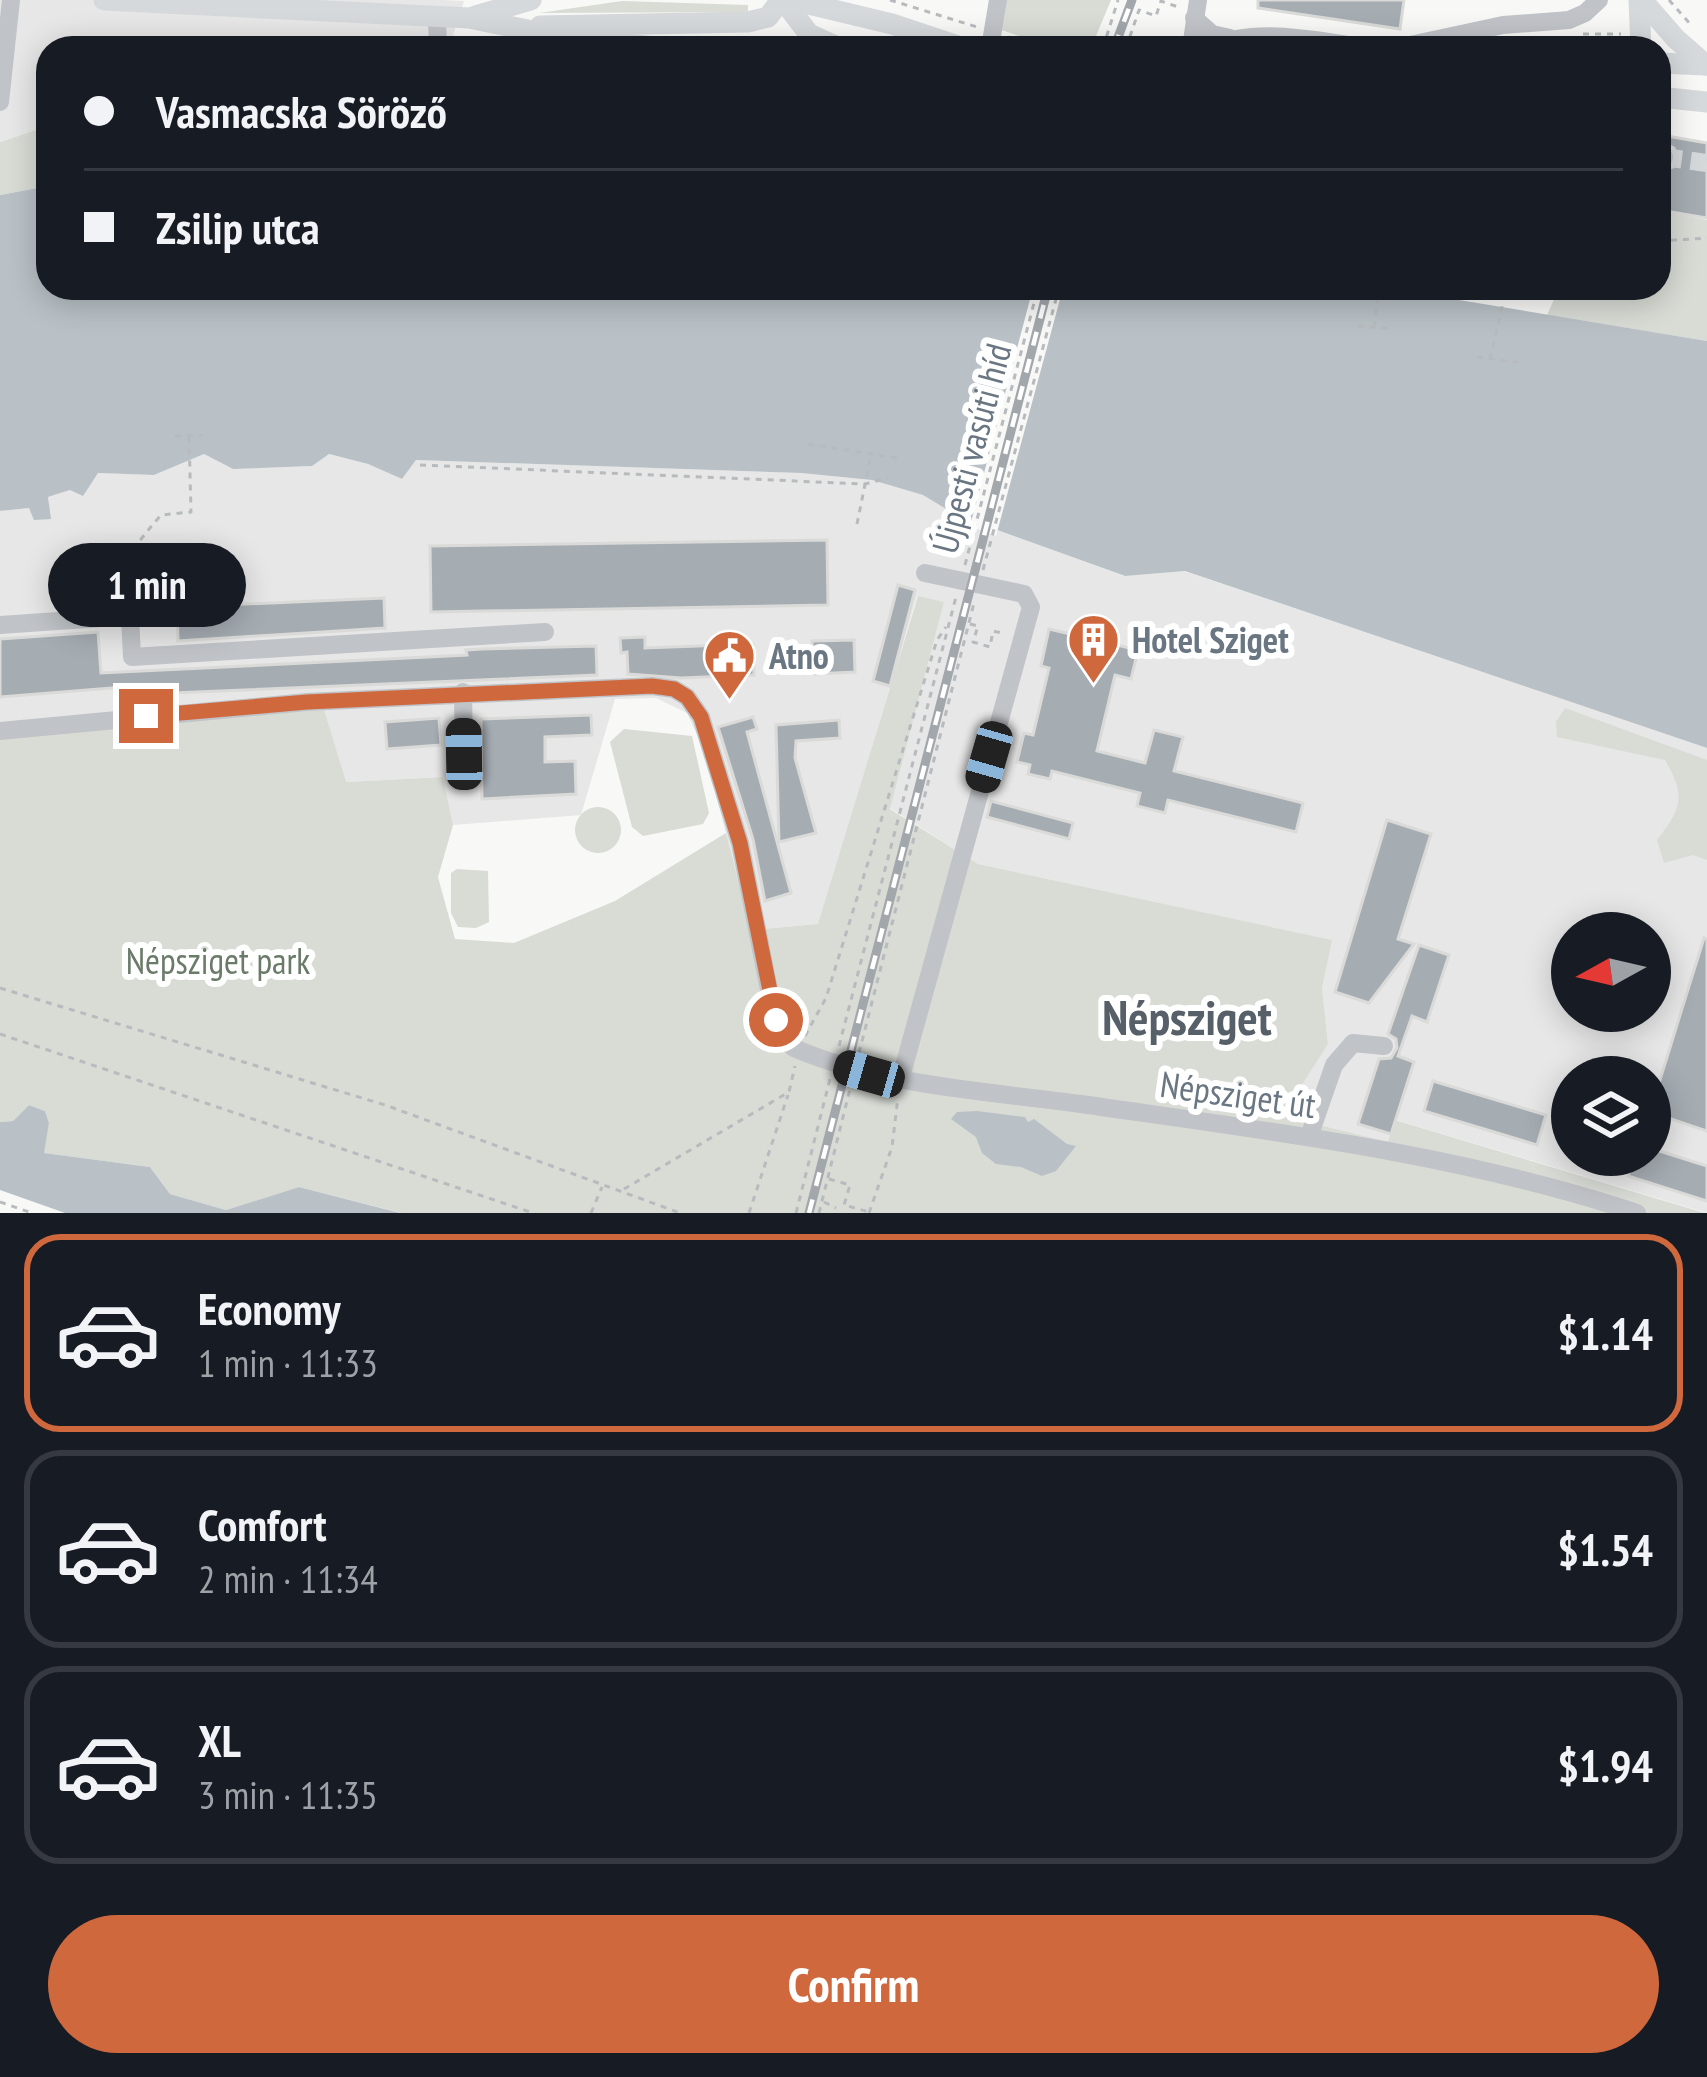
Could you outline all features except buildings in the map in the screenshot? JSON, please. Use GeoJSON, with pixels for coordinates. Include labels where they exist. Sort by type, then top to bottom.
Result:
{"type":"FeatureCollection","features":[{"type":"Feature","properties":{"kind":"main road"},"geometry":{"type":"LineString","coordinates":[[104,0],[437,18],[530,0]]}},
{"type":"Feature","properties":{"kind":"main road"},"geometry":{"type":"LineString","coordinates":[[516,28],[568,23],[748,22],[768,17],[785,0]]}},
{"type":"Feature","properties":{"kind":"main road"},"geometry":{"type":"LineString","coordinates":[[785,0],[928,36]]}},
{"type":"Feature","properties":{"kind":"main road"},"geometry":{"type":"LineString","coordinates":[[785,0],[813,36]]}},
{"type":"Feature","properties":{"kind":"main road"},"geometry":{"type":"LineString","coordinates":[[855,0],[892,24]]}},
{"type":"Feature","properties":{"kind":"main road"},"geometry":{"type":"LineString","coordinates":[[1640,0],[1642,36]]}},
{"type":"Feature","properties":{"kind":"main road"},"geometry":{"type":"LineString","coordinates":[[1640,0],[1707,65]]}},
{"type":"Feature","properties":{"kind":"main road"},"geometry":{"type":"LineString","coordinates":[[470,9],[516,28],[556,36]]}},
{"type":"Feature","properties":{"kind":"main road"},"geometry":{"type":"LineString","coordinates":[[1671,64],[1707,65]]}},
{"type":"Feature","properties":{"kind":"main road"},"geometry":{"type":"LineString","coordinates":[[1671,96],[1707,102]]}},
{"type":"Feature","properties":{"kind":"street"},"geometry":{"type":"LineString","coordinates":[[0,102],[10,0]]}},
{"type":"Feature","properties":{"kind":"street"},"geometry":{"type":"LineString","coordinates":[[992,36],[998,0]]}},
{"type":"Feature","properties":{"kind":"street"},"geometry":{"type":"LineString","coordinates":[[1457,36],[1503,25],[1569,20],[1585,14],[1599,0]]}},
{"type":"Feature","properties":{"kind":"street"},"geometry":{"type":"LineString","coordinates":[[1193,9],[1212,34],[1222,36]]}},
{"type":"Feature","properties":{"kind":"street"},"geometry":{"type":"LineString","coordinates":[[437,18],[438,36]]}},
{"type":"Feature","properties":{"kind":"street"},"geometry":{"type":"LineString","coordinates":[[901,1077],[1031,607],[1024,594],[925,573]]}},
{"type":"Feature","properties":{"kind":"street"},"geometry":{"type":"LineString","coordinates":[[0,625],[130,616],[132,657],[545,632]]}},
{"type":"Feature","properties":{"kind":"street"},"geometry":{"type":"LineString","coordinates":[[0,731],[463,692],[674,689],[696,706],[740,843],[776,1020],[794,1048]]}},
{"type":"Feature","properties":{"kind":"street"},"geometry":{"type":"LineString","coordinates":[[463,692],[464,754]]}},
{"type":"Feature","properties":{"kind":"street"},"geometry":{"type":"LineString","coordinates":[[1309,1137],[1334,1065],[1353,1043],[1384,1046]]}},
{"type":"Feature","properties":{"kind":"street","name":"Népsziget út"},"geometry":{"type":"LineString","coordinates":[[794,1048],[869,1074],[1444,1161],[1637,1213]]}},
{"type":"Feature","properties":{"kind":"path"},"geometry":{"type":"LineString","coordinates":[[890,0],[981,36]]}},
{"type":"Feature","properties":{"kind":"path"},"geometry":{"type":"LineString","coordinates":[[1107,36],[1118,0]]}},
{"type":"Feature","properties":{"kind":"path"},"geometry":{"type":"LineString","coordinates":[[1669,0],[1696,30]]}},
{"type":"Feature","properties":{"kind":"path"},"geometry":{"type":"LineString","coordinates":[[1130,36],[1139,10],[1156,16],[1161,2],[1193,9]]}},
{"type":"Feature","properties":{"kind":"path"},"geometry":{"type":"LineString","coordinates":[[1574,33],[1597,36]]}},
{"type":"Feature","properties":{"kind":"path"},"geometry":{"type":"LineString","coordinates":[[1671,241],[1707,238]]}},
{"type":"Feature","properties":{"kind":"path","name":"Újpesti vasúti híd"},"geometry":{"type":"LineString","coordinates":[[962,576],[1035,300]]}},
{"type":"Feature","properties":{"kind":"path"},"geometry":{"type":"LineString","coordinates":[[980,579],[1056,300]]}},
{"type":"Feature","properties":{"kind":"path"},"geometry":{"type":"LineString","coordinates":[[1374,328],[1378,300]]}},
{"type":"Feature","properties":{"kind":"path"},"geometry":{"type":"LineString","coordinates":[[1490,359],[1504,300]]}},
{"type":"Feature","properties":{"kind":"path"},"geometry":{"type":"LineString","coordinates":[[1358,326],[1392,329]]}},
{"type":"Feature","properties":{"kind":"path"},"geometry":{"type":"LineString","coordinates":[[1478,357],[1522,363]]}},
{"type":"Feature","properties":{"kind":"path"},"geometry":{"type":"LineString","coordinates":[[130,616],[122,579],[132,548],[161,514],[191,512],[189,435]]}},
{"type":"Feature","properties":{"kind":"path"},"geometry":{"type":"LineString","coordinates":[[175,436],[202,435]]}},
{"type":"Feature","properties":{"kind":"path"},"geometry":{"type":"LineString","coordinates":[[808,444],[898,458]]}},
{"type":"Feature","properties":{"kind":"path"},"geometry":{"type":"LineString","coordinates":[[857,524],[872,453]]}},
{"type":"Feature","properties":{"kind":"path"},"geometry":{"type":"LineString","coordinates":[[420,464],[866,484],[888,478]]}},
{"type":"Feature","properties":{"kind":"path","name":"Újpesti vasúti híd"},"geometry":{"type":"LineString","coordinates":[[950,620],[956,598]]}},
{"type":"Feature","properties":{"kind":"path"},"geometry":{"type":"LineString","coordinates":[[859,1054],[974,602]]}},
{"type":"Feature","properties":{"kind":"path"},"geometry":{"type":"LineString","coordinates":[[748,1213],[789,1092],[794,1048],[826,998],[937,640],[950,620]]}},
{"type":"Feature","properties":{"kind":"path"},"geometry":{"type":"LineString","coordinates":[[796,1213],[831,1063],[950,620]]}},
{"type":"Feature","properties":{"kind":"path"},"geometry":{"type":"LineString","coordinates":[[968,624],[978,626],[973,642],[990,647],[993,631],[1022,638]]}},
{"type":"Feature","properties":{"kind":"path"},"geometry":{"type":"LineString","coordinates":[[0,988],[385,1105],[680,1213]]}},
{"type":"Feature","properties":{"kind":"path"},"geometry":{"type":"LineString","coordinates":[[0,1034],[533,1213]]}},
{"type":"Feature","properties":{"kind":"path"},"geometry":{"type":"LineString","coordinates":[[828,1179],[850,1185],[844,1205],[869,1213],[892,1147],[901,1077]]}},
{"type":"Feature","properties":{"kind":"path"},"geometry":{"type":"LineString","coordinates":[[819,1213],[851,1084]]}},
{"type":"Feature","properties":{"kind":"path"},"geometry":{"type":"LineString","coordinates":[[621,1191],[789,1092]]}},
{"type":"Feature","properties":{"kind":"path"},"geometry":{"type":"LineString","coordinates":[[591,1213],[603,1185]]}},
{"type":"Feature","properties":{"kind":"path"},"geometry":{"type":"LineString","coordinates":[[0,1202],[32,1213]]}},
{"type":"Feature","properties":{"kind":"path"},"geometry":{"type":"LineString","coordinates":[[822,1202],[836,1208]]}},
{"type":"Feature","properties":{"kind":"shaded area"},"geometry":{"type":"Polygon","coordinates":[[[0,0],[464,1],[453,36],[36,36],[36,130],[0,142],[0,0]]]}},
{"type":"Feature","properties":{"kind":"shaded area"},"geometry":{"type":"Polygon","coordinates":[[[36,188],[36,300],[1459,300],[1707,341],[1707,748],[1185,571],[1125,576],[956,515],[923,495],[872,480],[801,473],[416,460],[402,479],[329,454],[312,466],[233,469],[204,454],[154,475],[98,473],[83,496],[70,490],[48,497],[51,519],[34,520],[29,508],[0,511],[0,195],[36,188]]]}},
{"type":"Feature","properties":{"kind":"shaded area"},"geometry":{"type":"Polygon","coordinates":[[[204,454],[233,469],[312,466],[328,454],[402,479],[416,460],[801,473],[872,480],[923,495],[956,515],[1124,576],[1184,571],[1707,748],[1707,1213],[1583,1176],[1671,1176],[1671,1056],[1551,1056],[1551,1166],[1396,1120],[1389,1143],[1281,1116],[1328,1044],[1322,988],[1331,940],[978,864],[890,808],[944,602],[917,597],[819,924],[751,930],[705,752],[687,713],[656,698],[615,699],[581,815],[453,825],[443,777],[345,782],[0,731],[0,511],[29,508],[50,519],[48,497],[98,473],[154,475],[204,454]]]}},
{"type":"Feature","properties":{"kind":"shaded area"},"geometry":{"type":"Polygon","coordinates":[[[29,1105],[45,1111],[49,1123],[44,1153],[150,1167],[170,1194],[226,1210],[299,1187],[400,1213],[65,1213],[0,1190],[0,1122],[13,1121],[29,1105]]]}},
{"type":"Feature","properties":{"kind":"shaded area"},"geometry":{"type":"Polygon","coordinates":[[[957,1112],[1025,1117],[1028,1122],[1034,1119],[1076,1146],[1056,1171],[1042,1176],[996,1164],[982,1153],[976,1137],[951,1119],[957,1112]]]}},
{"type":"Feature","properties":{"kind":"green space"},"geometry":{"type":"Polygon","coordinates":[[[1007,0],[1111,0],[1096,36],[1019,36],[1002,30],[1007,0]]]}},
{"type":"Feature","properties":{"kind":"green space"},"geometry":{"type":"Polygon","coordinates":[[[622,1],[748,5],[748,12],[539,13],[622,1]]]}},
{"type":"Feature","properties":{"kind":"green space"},"geometry":{"type":"Polygon","coordinates":[[[36,130],[36,188],[0,195],[0,142],[36,130]]]}},
{"type":"Feature","properties":{"kind":"green space"},"geometry":{"type":"Polygon","coordinates":[[[1671,212],[1707,220],[1707,341],[1547,315],[1554,300],[1671,300],[1671,212]]]}},
{"type":"Feature","properties":{"kind":"green space","name":"Népsziget park"},"geometry":{"type":"Polygon","coordinates":[[[918,596],[944,602],[890,809],[978,864],[1332,940],[1322,988],[1328,1044],[1282,1116],[1388,1142],[1395,1120],[1551,1167],[1551,1176],[1582,1176],[1705,1213],[401,1213],[299,1187],[226,1210],[170,1194],[150,1167],[43,1153],[49,1123],[45,1111],[29,1105],[13,1121],[0,1122],[0,731],[324,710],[346,782],[443,777],[453,825],[438,877],[455,939],[514,943],[615,901],[726,833],[751,930],[818,924],[918,596]]]}},
{"type":"Feature","properties":{"kind":"green space"},"geometry":{"type":"Polygon","coordinates":[[[1565,708],[1707,760],[1707,860],[1693,855],[1664,863],[1657,840],[1678,802],[1676,783],[1665,760],[1557,737],[1556,722],[1565,708]]]}},
{"type":"Feature","properties":{"kind":"green space"},"geometry":{"type":"Polygon","coordinates":[[[624,729],[692,736],[709,813],[703,824],[643,836],[632,827],[610,742],[624,729]]]}},
{"type":"Feature","properties":{"kind":"green space"},"geometry":{"type":"Polygon","coordinates":[[[598,807],[614,814],[621,830],[614,846],[598,853],[582,846],[575,830],[582,814],[598,807]]]}},
{"type":"Feature","properties":{"kind":"green space"},"geometry":{"type":"Polygon","coordinates":[[[457,869],[488,871],[489,922],[476,928],[458,927],[451,913],[451,873],[457,869]]]}},
{"type":"Feature","properties":{"kind":"pier"},"geometry":{"type":"Polygon","coordinates":[[[1030,300],[1060,300],[996,536],[970,526],[1030,300]]]}},
{"type":"Feature","properties":{"kind":"tunnel"},"geometry":{"type":"LineString","coordinates":[[1671,158],[1707,163]]}},
{"type":"Feature","properties":{"kind":"railway"},"geometry":{"type":"LineString","coordinates":[[1118,36],[1132,0]]}},
{"type":"Feature","properties":{"kind":"railway"},"geometry":{"type":"LineString","coordinates":[[809,1213],[1045,300]]}},
{"type":"Feature","properties":{"kind":"place","name":"Hotel Sziget"},"geometry":{"type":"Point","coordinates":[1093,685]}},
{"type":"Feature","properties":{"kind":"place","name":"Atno"},"geometry":{"type":"Point","coordinates":[730,701]}},
{"type":"Feature","properties":{"kind":"district","name":"Népsziget"},"geometry":{"type":"Point","coordinates":[1187,1017]}},
{"type":"Feature","properties":{"kind":"route"},"geometry":{"type":"LineString","coordinates":[[146,716],[463,692],[674,689],[696,706],[701,717],[740,843],[776,1020]]}}]}
